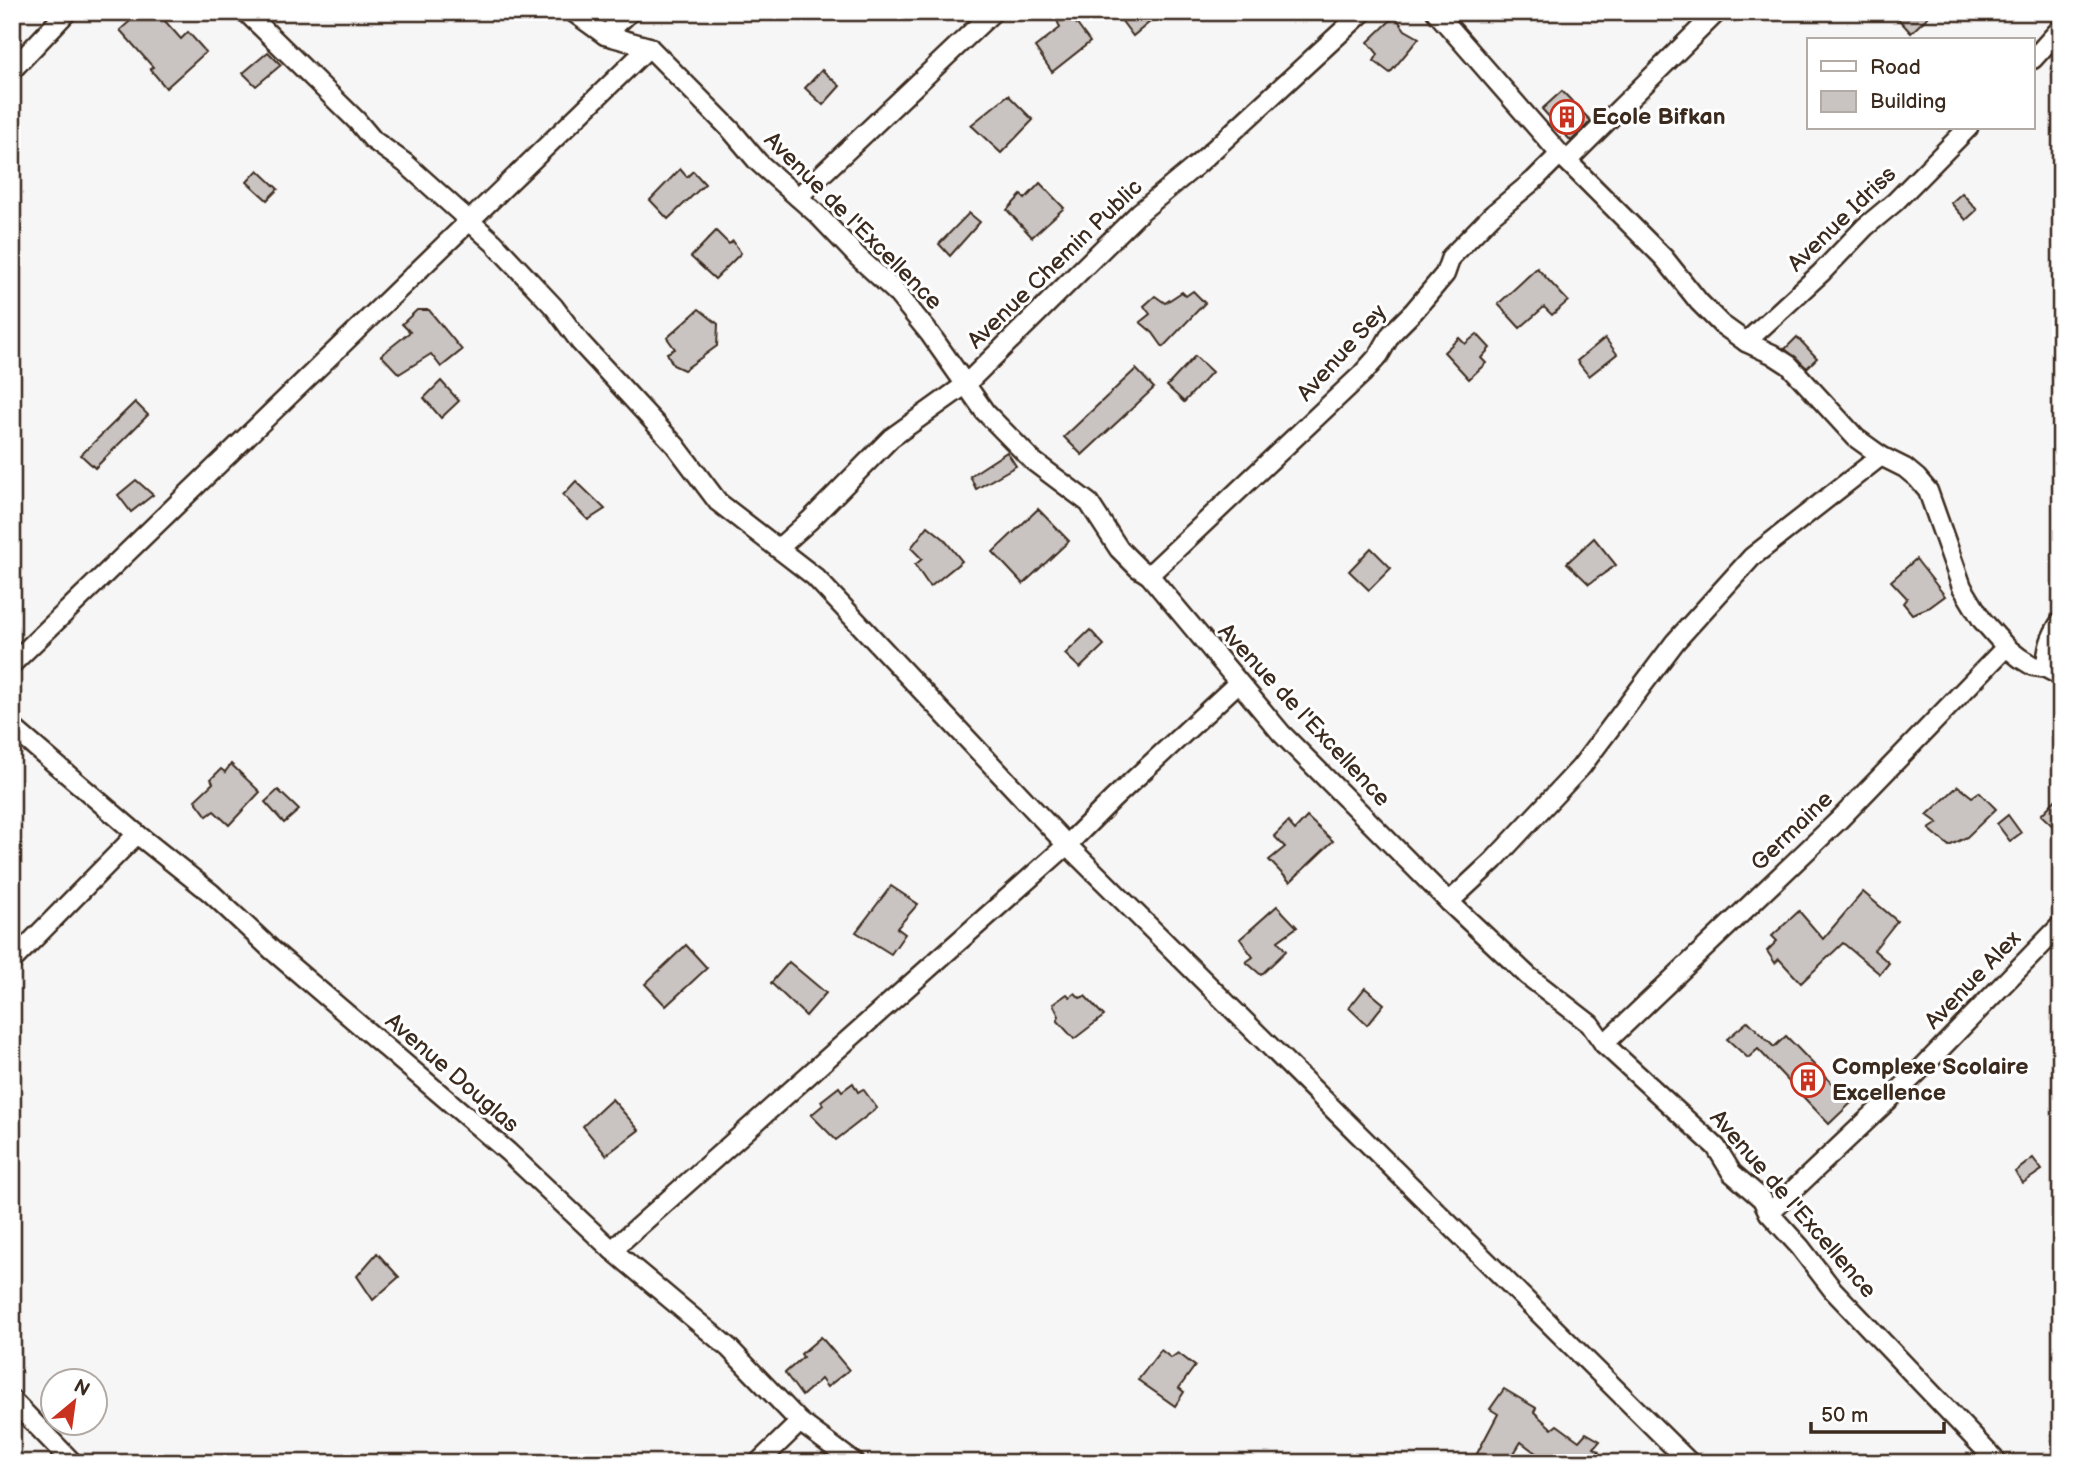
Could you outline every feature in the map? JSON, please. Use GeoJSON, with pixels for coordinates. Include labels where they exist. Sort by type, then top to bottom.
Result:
{"type":"FeatureCollection","features":[{"type":"Feature","properties":{"kind":"street"},"geometry":{"type":"LineString","coordinates":[[12,70],[67,12]]}},
{"type":"Feature","properties":{"kind":"street"},"geometry":{"type":"LineString","coordinates":[[246,12],[373,140],[405,163],[472,220],[554,307],[580,342],[675,445],[718,502],[815,577],[1068,845],[1690,1463]]}},
{"type":"Feature","properties":{"kind":"street"},"geometry":{"type":"LineString","coordinates":[[573,12],[605,35],[649,47]]}},
{"type":"Feature","properties":{"kind":"street"},"geometry":{"type":"LineString","coordinates":[[605,35],[630,12]]}},
{"type":"Feature","properties":{"kind":"street"},"geometry":{"type":"LineString","coordinates":[[798,197],[993,12]]}},
{"type":"Feature","properties":{"kind":"street","name":"Avenue Chemin Public"},"geometry":{"type":"LineString","coordinates":[[779,548],[891,438],[965,385],[1140,212],[1198,164],[1363,12]]}},
{"type":"Feature","properties":{"kind":"street"},"geometry":{"type":"LineString","coordinates":[[1436,12],[1564,158],[1664,258],[1699,302],[1721,324],[1746,342],[1789,365],[1856,438],[1881,456],[1905,468],[1928,491],[1962,587],[1982,620],[2006,647],[2033,666],[2054,672]]}},
{"type":"Feature","properties":{"kind":"street","name":"Avenue Sey"},"geometry":{"type":"LineString","coordinates":[[1149,575],[1362,374],[1379,355],[1391,334],[1445,274],[1451,257],[1492,215],[1564,158],[1717,12]]}},
{"type":"Feature","properties":{"kind":"street"},"geometry":{"type":"LineString","coordinates":[[2035,58],[2061,28]]}},
{"type":"Feature","properties":{"kind":"street"},"geometry":{"type":"LineString","coordinates":[[12,664],[649,47]]}},
{"type":"Feature","properties":{"kind":"street","name":"Avenue de l'Excellence"},"geometry":{"type":"LineString","coordinates":[[649,47],[731,130],[758,162],[895,291],[930,334],[985,412],[1033,461],[1089,503],[1119,549],[1149,575],[1281,733],[1449,902],[1528,976],[1590,1024],[1604,1044],[1716,1147],[1732,1173],[1762,1199],[1769,1213],[1800,1247],[1833,1290],[1998,1463]]}},
{"type":"Feature","properties":{"kind":"street","name":"Avenue Idriss"},"geometry":{"type":"LineString","coordinates":[[1746,342],[1821,273],[1865,227],[1895,202],[1966,130]]}},
{"type":"Feature","properties":{"kind":"street"},"geometry":{"type":"LineString","coordinates":[[1449,902],[1494,860],[1581,767],[1675,642],[1752,557],[1881,456]]}},
{"type":"Feature","properties":{"kind":"street"},"geometry":{"type":"LineString","coordinates":[[2054,672],[2047,649],[2051,635],[2061,621]]}},
{"type":"Feature","properties":{"kind":"street","name":"Germaine"},"geometry":{"type":"LineString","coordinates":[[1604,1044],[1839,820],[2006,647]]}},
{"type":"Feature","properties":{"kind":"street"},"geometry":{"type":"LineString","coordinates":[[612,1250],[1068,845],[1113,799],[1238,683]]}},
{"type":"Feature","properties":{"kind":"street","name":"Avenue Douglas"},"geometry":{"type":"LineString","coordinates":[[12,727],[211,893],[272,950],[478,1126],[612,1250],[729,1348],[800,1422],[855,1463]]}},
{"type":"Feature","properties":{"kind":"street"},"geometry":{"type":"LineString","coordinates":[[12,961],[137,834]]}},
{"type":"Feature","properties":{"kind":"street","name":"Avenue Alex"},"geometry":{"type":"LineString","coordinates":[[1769,1213],[1916,1074],[2061,925]]}},
{"type":"Feature","properties":{"kind":"street"},"geometry":{"type":"LineString","coordinates":[[12,1400],[73,1463]]}},
{"type":"Feature","properties":{"kind":"street"},"geometry":{"type":"LineString","coordinates":[[758,1463],[800,1422]]}},
{"type":"Feature","properties":{"kind":"building"},"geometry":{"type":"Polygon","coordinates":[[[140,12],[157,12],[181,39],[188,32],[206,52],[166,88],[150,69],[153,67],[120,30],[140,12]]]}},
{"type":"Feature","properties":{"kind":"building"},"geometry":{"type":"Polygon","coordinates":[[[1068,12],[1090,42],[1052,72],[1035,47],[1060,28],[1057,20],[1068,12]]]}},
{"type":"Feature","properties":{"kind":"building"},"geometry":{"type":"Polygon","coordinates":[[[1131,12],[1162,12],[1133,36],[1121,20],[1131,12]]]}},
{"type":"Feature","properties":{"kind":"building"},"geometry":{"type":"Polygon","coordinates":[[[1892,12],[1933,12],[1911,33],[1892,12]]]}},
{"type":"Feature","properties":{"kind":"building"},"geometry":{"type":"Polygon","coordinates":[[[1395,16],[1405,30],[1419,38],[1390,73],[1374,61],[1378,54],[1368,42],[1395,16]]]}},
{"type":"Feature","properties":{"kind":"building"},"geometry":{"type":"Polygon","coordinates":[[[268,52],[281,65],[256,86],[243,73],[268,52]]]}},
{"type":"Feature","properties":{"kind":"building"},"geometry":{"type":"Polygon","coordinates":[[[822,70],[840,86],[823,105],[805,88],[822,70]]]}},
{"type":"Feature","properties":{"kind":"building","name":"Ecole Bifkan"},"geometry":{"type":"Polygon","coordinates":[[[1562,91],[1591,121],[1571,141],[1542,109],[1562,91]]]}},
{"type":"Feature","properties":{"kind":"building"},"geometry":{"type":"Polygon","coordinates":[[[1008,95],[1033,120],[1001,153],[971,125],[1008,95]]]}},
{"type":"Feature","properties":{"kind":"building"},"geometry":{"type":"Polygon","coordinates":[[[680,169],[687,177],[693,171],[705,184],[668,219],[650,200],[680,169]]]}},
{"type":"Feature","properties":{"kind":"building"},"geometry":{"type":"Polygon","coordinates":[[[258,170],[278,189],[267,200],[247,182],[258,170]]]}},
{"type":"Feature","properties":{"kind":"building"},"geometry":{"type":"Polygon","coordinates":[[[1040,183],[1064,208],[1032,237],[1007,210],[1021,195],[1025,199],[1040,183]]]}},
{"type":"Feature","properties":{"kind":"building"},"geometry":{"type":"Polygon","coordinates":[[[1962,193],[1977,210],[1966,220],[1951,203],[1962,193]]]}},
{"type":"Feature","properties":{"kind":"building"},"geometry":{"type":"Polygon","coordinates":[[[969,213],[980,222],[950,256],[939,244],[969,213]]]}},
{"type":"Feature","properties":{"kind":"building"},"geometry":{"type":"Polygon","coordinates":[[[716,231],[729,244],[733,241],[741,253],[715,279],[691,257],[716,231]]]}},
{"type":"Feature","properties":{"kind":"building"},"geometry":{"type":"Polygon","coordinates":[[[1537,268],[1568,301],[1552,315],[1544,307],[1520,328],[1498,304],[1537,268]]]}},
{"type":"Feature","properties":{"kind":"building"},"geometry":{"type":"Polygon","coordinates":[[[1193,291],[1205,303],[1163,347],[1153,333],[1140,322],[1150,314],[1144,306],[1155,296],[1165,303],[1182,292],[1186,296],[1193,291]]]}},
{"type":"Feature","properties":{"kind":"building"},"geometry":{"type":"Polygon","coordinates":[[[699,309],[718,324],[717,346],[684,370],[673,365],[667,353],[675,349],[667,338],[699,309]]]}},
{"type":"Feature","properties":{"kind":"building"},"geometry":{"type":"Polygon","coordinates":[[[417,310],[429,310],[462,350],[441,367],[431,354],[399,374],[381,355],[410,332],[402,324],[417,310]]]}},
{"type":"Feature","properties":{"kind":"building"},"geometry":{"type":"Polygon","coordinates":[[[1477,334],[1490,348],[1481,358],[1486,363],[1469,379],[1444,352],[1459,338],[1465,344],[1477,334]]]}},
{"type":"Feature","properties":{"kind":"building"},"geometry":{"type":"Polygon","coordinates":[[[1797,337],[1817,358],[1807,368],[1785,349],[1797,337]]]}},
{"type":"Feature","properties":{"kind":"building"},"geometry":{"type":"Polygon","coordinates":[[[1605,338],[1617,354],[1589,376],[1577,361],[1605,338]]]}},
{"type":"Feature","properties":{"kind":"building"},"geometry":{"type":"Polygon","coordinates":[[[1195,356],[1212,372],[1184,402],[1167,386],[1195,356]]]}},
{"type":"Feature","properties":{"kind":"building"},"geometry":{"type":"Polygon","coordinates":[[[1136,369],[1154,388],[1082,455],[1064,437],[1136,369]]]}},
{"type":"Feature","properties":{"kind":"building"},"geometry":{"type":"Polygon","coordinates":[[[441,381],[459,401],[441,418],[424,398],[441,381]]]}},
{"type":"Feature","properties":{"kind":"building"},"geometry":{"type":"Polygon","coordinates":[[[135,402],[148,415],[95,468],[81,455],[135,402]]]}},
{"type":"Feature","properties":{"kind":"building"},"geometry":{"type":"Polygon","coordinates":[[[1007,452],[1016,466],[976,489],[970,476],[1007,452]]]}},
{"type":"Feature","properties":{"kind":"building"},"geometry":{"type":"Polygon","coordinates":[[[136,480],[153,495],[131,512],[118,495],[136,480]]]}},
{"type":"Feature","properties":{"kind":"building"},"geometry":{"type":"Polygon","coordinates":[[[576,481],[605,509],[588,520],[563,495],[576,481]]]}},
{"type":"Feature","properties":{"kind":"building"},"geometry":{"type":"Polygon","coordinates":[[[1038,509],[1069,541],[1023,584],[993,552],[1038,509]]]}},
{"type":"Feature","properties":{"kind":"building"},"geometry":{"type":"Polygon","coordinates":[[[928,526],[943,538],[962,561],[930,587],[915,565],[922,559],[911,548],[928,526]]]}},
{"type":"Feature","properties":{"kind":"building"},"geometry":{"type":"Polygon","coordinates":[[[1594,538],[1616,565],[1589,584],[1567,563],[1594,538]]]}},
{"type":"Feature","properties":{"kind":"building"},"geometry":{"type":"Polygon","coordinates":[[[1371,548],[1391,568],[1369,590],[1349,571],[1371,548]]]}},
{"type":"Feature","properties":{"kind":"building"},"geometry":{"type":"Polygon","coordinates":[[[1916,559],[1945,596],[1930,607],[1912,614],[1903,603],[1907,598],[1891,581],[1916,559]]]}},
{"type":"Feature","properties":{"kind":"building"},"geometry":{"type":"Polygon","coordinates":[[[1090,630],[1104,645],[1080,668],[1065,654],[1090,630]]]}},
{"type":"Feature","properties":{"kind":"building"},"geometry":{"type":"Polygon","coordinates":[[[231,764],[260,792],[229,825],[214,811],[207,816],[195,800],[213,783],[211,779],[221,769],[225,772],[231,764]]]}},
{"type":"Feature","properties":{"kind":"building"},"geometry":{"type":"Polygon","coordinates":[[[1958,786],[1972,797],[1979,792],[1996,809],[1967,837],[1949,846],[1929,829],[1938,823],[1927,815],[1958,786]]]}},
{"type":"Feature","properties":{"kind":"building"},"geometry":{"type":"Polygon","coordinates":[[[278,790],[299,810],[284,823],[265,802],[278,790]]]}},
{"type":"Feature","properties":{"kind":"building"},"geometry":{"type":"Polygon","coordinates":[[[2061,794],[2061,834],[2041,815],[2061,794]]]}},
{"type":"Feature","properties":{"kind":"building"},"geometry":{"type":"Polygon","coordinates":[[[2008,815],[2021,833],[2010,841],[1997,824],[2008,815]]]}},
{"type":"Feature","properties":{"kind":"building"},"geometry":{"type":"Polygon","coordinates":[[[1307,817],[1333,841],[1290,882],[1269,860],[1285,847],[1274,836],[1288,822],[1295,830],[1307,817]]]}},
{"type":"Feature","properties":{"kind":"building"},"geometry":{"type":"Polygon","coordinates":[[[891,886],[918,904],[897,928],[905,934],[891,954],[856,932],[891,886]]]}},
{"type":"Feature","properties":{"kind":"building"},"geometry":{"type":"Polygon","coordinates":[[[1863,892],[1897,921],[1874,950],[1889,963],[1880,974],[1843,943],[1801,983],[1779,959],[1775,963],[1767,951],[1777,941],[1772,936],[1799,911],[1823,939],[1863,892]]]}},
{"type":"Feature","properties":{"kind":"building"},"geometry":{"type":"Polygon","coordinates":[[[1277,906],[1297,927],[1278,941],[1286,951],[1261,975],[1246,962],[1253,957],[1240,939],[1277,906]]]}},
{"type":"Feature","properties":{"kind":"building"},"geometry":{"type":"Polygon","coordinates":[[[686,945],[707,968],[666,1006],[645,984],[686,945]]]}},
{"type":"Feature","properties":{"kind":"building"},"geometry":{"type":"Polygon","coordinates":[[[789,962],[826,993],[806,1016],[771,983],[789,962]]]}},
{"type":"Feature","properties":{"kind":"building"},"geometry":{"type":"Polygon","coordinates":[[[1365,988],[1384,1004],[1367,1025],[1349,1008],[1365,988]]]}},
{"type":"Feature","properties":{"kind":"building"},"geometry":{"type":"Polygon","coordinates":[[[1075,993],[1080,998],[1085,996],[1104,1016],[1074,1039],[1057,1020],[1059,1016],[1053,1004],[1067,994],[1070,997],[1075,993]]]}},
{"type":"Feature","properties":{"kind":"building","name":"Complexe Scolaire Excellence"},"geometry":{"type":"Polygon","coordinates":[[[1748,1021],[1774,1047],[1786,1036],[1851,1103],[1829,1124],[1758,1049],[1748,1058],[1727,1039],[1748,1021]]]}},
{"type":"Feature","properties":{"kind":"building"},"geometry":{"type":"Polygon","coordinates":[[[853,1083],[858,1092],[863,1089],[877,1108],[836,1140],[811,1115],[823,1105],[821,1101],[839,1087],[842,1091],[853,1083]]]}},
{"type":"Feature","properties":{"kind":"building"},"geometry":{"type":"Polygon","coordinates":[[[612,1099],[639,1130],[606,1155],[583,1126],[612,1099]]]}},
{"type":"Feature","properties":{"kind":"building"},"geometry":{"type":"Polygon","coordinates":[[[2033,1158],[2042,1170],[2023,1183],[2015,1172],[2033,1158]]]}},
{"type":"Feature","properties":{"kind":"building"},"geometry":{"type":"Polygon","coordinates":[[[377,1253],[399,1277],[373,1300],[357,1276],[377,1253]]]}},
{"type":"Feature","properties":{"kind":"building"},"geometry":{"type":"Polygon","coordinates":[[[821,1337],[849,1370],[827,1387],[821,1379],[802,1396],[785,1373],[803,1357],[801,1354],[821,1337]]]}},
{"type":"Feature","properties":{"kind":"building"},"geometry":{"type":"Polygon","coordinates":[[[1161,1350],[1171,1358],[1178,1353],[1195,1366],[1179,1388],[1184,1392],[1175,1406],[1138,1380],[1161,1350]]]}},
{"type":"Feature","properties":{"kind":"building"},"geometry":{"type":"Polygon","coordinates":[[[1504,1389],[1536,1408],[1534,1412],[1552,1429],[1557,1425],[1579,1441],[1586,1433],[1600,1441],[1594,1448],[1599,1451],[1592,1463],[1549,1463],[1521,1442],[1508,1463],[1472,1463],[1498,1414],[1490,1409],[1504,1389]]]}},
{"type":"Feature","properties":{"kind":"place","name":"Ecole Bifkan"},"geometry":{"type":"Point","coordinates":[1567,117]}},
{"type":"Feature","properties":{"kind":"place","name":"Complexe Scolaire Excellence"},"geometry":{"type":"Point","coordinates":[1808,1080]}}]}
